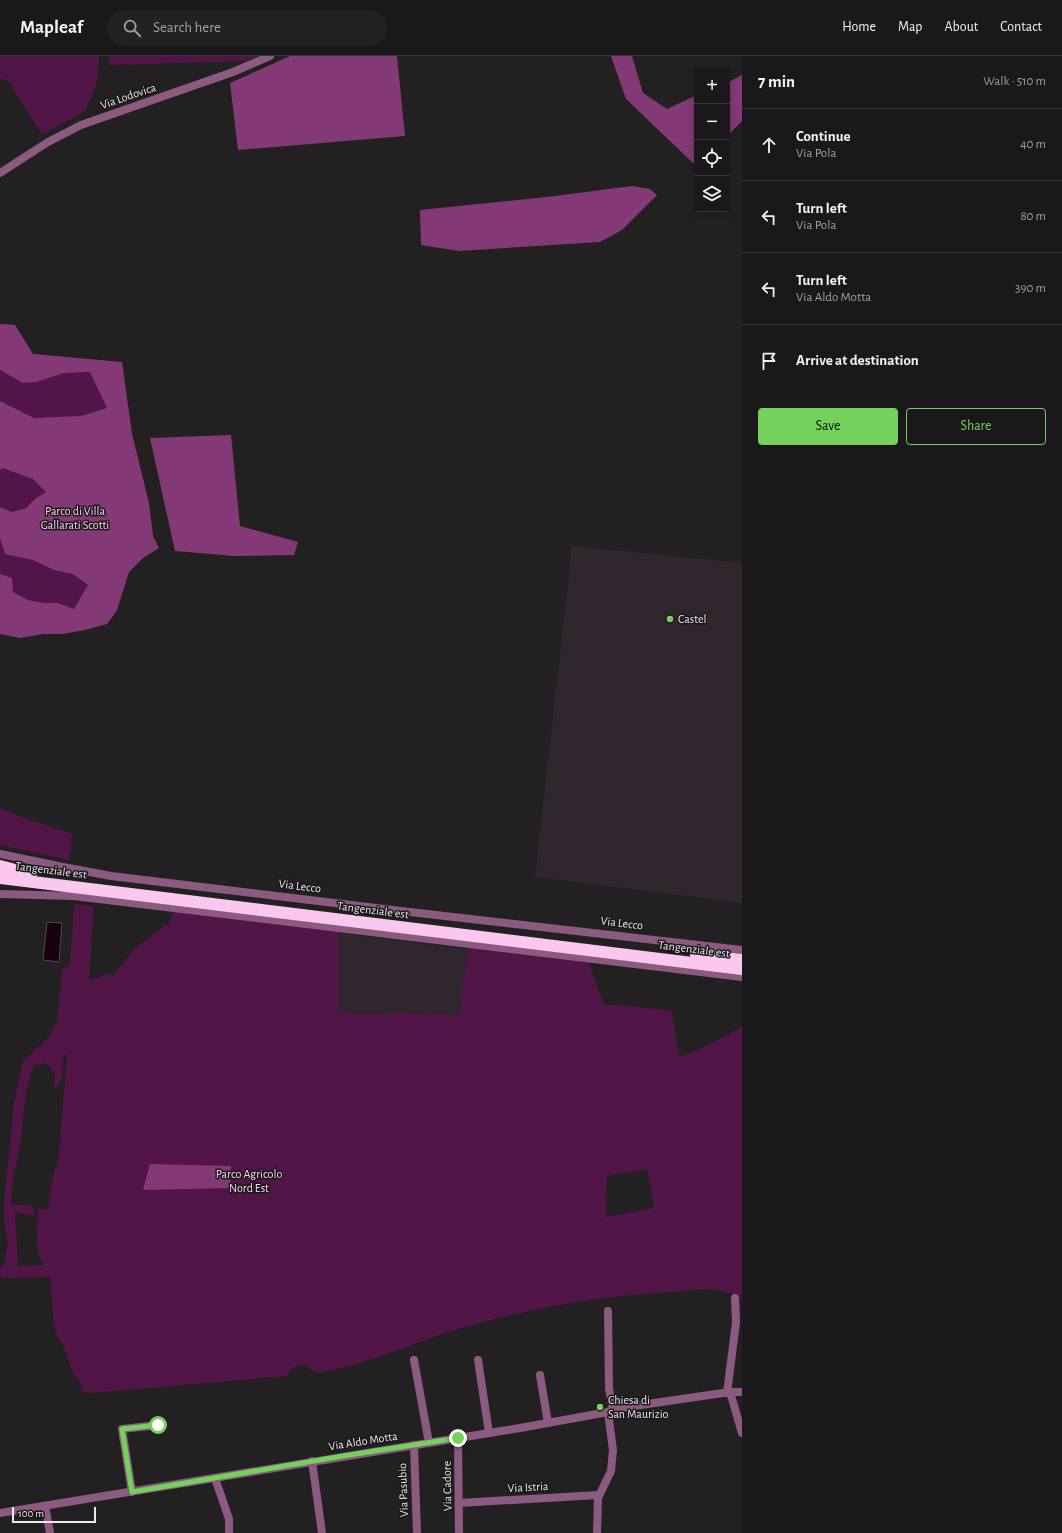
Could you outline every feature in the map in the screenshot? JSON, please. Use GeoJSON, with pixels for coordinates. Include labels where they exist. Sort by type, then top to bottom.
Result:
{"type":"FeatureCollection","features":[{"type":"Feature","properties":{"kind":"highway"},"geometry":{"type":"LineString","coordinates":[[0,866],[32,878]]}},
{"type":"Feature","properties":{"kind":"highway","name":"Tangenziale est"},"geometry":{"type":"LineString","coordinates":[[0,870],[32,878],[742,969]]}},
{"type":"Feature","properties":{"kind":"highway","name":"Tangenziale est"},"geometry":{"type":"LineString","coordinates":[[0,878],[32,878],[742,960]]}},
{"type":"Feature","properties":{"kind":"highway"},"geometry":{"type":"LineString","coordinates":[[0,883],[32,878]]}},
{"type":"Feature","properties":{"kind":"street","name":"Via Lodovica"},"geometry":{"type":"LineString","coordinates":[[0,173],[48,142],[81,125],[233,72],[270,56]]}},
{"type":"Feature","properties":{"kind":"street","name":"Via Lecco"},"geometry":{"type":"LineString","coordinates":[[0,854],[63,868],[111,876],[742,950]]}},
{"type":"Feature","properties":{"kind":"street"},"geometry":{"type":"LineString","coordinates":[[0,894],[74,896],[742,977]]}},
{"type":"Feature","properties":{"kind":"street"},"geometry":{"type":"LineString","coordinates":[[735,1298],[736,1322],[729,1393],[742,1433]]}},
{"type":"Feature","properties":{"kind":"street"},"geometry":{"type":"LineString","coordinates":[[597,1533],[598,1498],[611,1471],[612,1464],[608,1311]]}},
{"type":"Feature","properties":{"kind":"street"},"geometry":{"type":"LineString","coordinates":[[414,1360],[429,1443]]}},
{"type":"Feature","properties":{"kind":"street"},"geometry":{"type":"LineString","coordinates":[[478,1360],[489,1433]]}},
{"type":"Feature","properties":{"kind":"street"},"geometry":{"type":"LineString","coordinates":[[540,1375],[548,1424]]}},
{"type":"Feature","properties":{"kind":"street","name":"Via Aldo Motta"},"geometry":{"type":"LineString","coordinates":[[0,1513],[312,1461],[548,1424],[610,1411],[742,1392]]}},
{"type":"Feature","properties":{"kind":"street"},"geometry":{"type":"LineString","coordinates":[[132,1492],[122,1429],[158,1425]]}},
{"type":"Feature","properties":{"kind":"street","name":"Via Cadore"},"geometry":{"type":"LineString","coordinates":[[458,1438],[459,1533]]}},
{"type":"Feature","properties":{"kind":"street","name":"Via Pasubio"},"geometry":{"type":"LineString","coordinates":[[414,1445],[417,1533]]}},
{"type":"Feature","properties":{"kind":"street"},"geometry":{"type":"LineString","coordinates":[[312,1461],[322,1533]]}},
{"type":"Feature","properties":{"kind":"street"},"geometry":{"type":"LineString","coordinates":[[215,1478],[229,1519],[229,1533]]}},
{"type":"Feature","properties":{"kind":"street","name":"Via Istria"},"geometry":{"type":"LineString","coordinates":[[459,1503],[600,1493]]}},
{"type":"Feature","properties":{"kind":"street"},"geometry":{"type":"LineString","coordinates":[[45,1506],[50,1533]]}},
{"type":"Feature","properties":{"kind":"shaded area"},"geometry":{"type":"Polygon","coordinates":[[[572,546],[742,563],[742,903],[535,877],[572,546]]]}},
{"type":"Feature","properties":{"kind":"shaded area"},"geometry":{"type":"Polygon","coordinates":[[[47,922],[62,923],[59,962],[43,960],[47,922]]]}},
{"type":"Feature","properties":{"kind":"shaded area"},"geometry":{"type":"Polygon","coordinates":[[[284,926],[466,949],[476,958],[460,1018],[290,1019],[284,926]]]}},
{"type":"Feature","properties":{"kind":"green space"},"geometry":{"type":"Polygon","coordinates":[[[0,56],[99,56],[97,83],[85,111],[42,135],[8,80],[0,79],[0,56]]]}},
{"type":"Feature","properties":{"kind":"green space"},"geometry":{"type":"Polygon","coordinates":[[[109,56],[257,56],[246,61],[109,65],[109,56]]]}},
{"type":"Feature","properties":{"kind":"green space"},"geometry":{"type":"Polygon","coordinates":[[[290,56],[397,56],[405,136],[238,150],[230,83],[290,56]]]}},
{"type":"Feature","properties":{"kind":"green space"},"geometry":{"type":"Polygon","coordinates":[[[611,56],[632,56],[643,93],[667,109],[694,96],[694,162],[693,163],[626,99],[611,56]]]}},
{"type":"Feature","properties":{"kind":"green space"},"geometry":{"type":"Polygon","coordinates":[[[742,75],[742,121],[730,133],[730,104],[730,81],[742,75]]]}},
{"type":"Feature","properties":{"kind":"green space"},"geometry":{"type":"Polygon","coordinates":[[[632,186],[650,189],[657,195],[622,230],[600,242],[459,251],[421,245],[420,210],[547,197],[632,186]]]}},
{"type":"Feature","properties":{"kind":"green space","name":"Parco di Villa Gallarati Scotti"},"geometry":{"type":"Polygon","coordinates":[[[0,324],[15,325],[33,354],[122,362],[132,434],[149,503],[153,536],[159,548],[143,558],[129,572],[117,610],[107,624],[62,634],[43,634],[20,638],[0,634],[0,324]]]}},
{"type":"Feature","properties":{"kind":"green space","name":"Parco di Villa Gallarati Scotti"},"geometry":{"type":"Polygon","coordinates":[[[0,324],[15,325],[33,354],[122,362],[132,434],[149,503],[153,536],[159,548],[143,558],[129,572],[117,610],[107,624],[62,634],[43,634],[20,638],[0,634],[0,574],[12,578],[13,592],[28,600],[44,603],[58,603],[74,609],[88,585],[73,574],[54,570],[33,560],[5,554],[0,538],[0,507],[12,512],[26,508],[35,499],[46,492],[33,479],[3,468],[0,470],[0,401],[34,418],[81,416],[107,408],[90,372],[64,373],[36,382],[23,383],[0,370],[0,324]]]}},
{"type":"Feature","properties":{"kind":"green space"},"geometry":{"type":"Polygon","coordinates":[[[231,435],[240,526],[298,542],[294,555],[234,556],[175,551],[150,438],[231,435]]]}},
{"type":"Feature","properties":{"kind":"green space"},"geometry":{"type":"Polygon","coordinates":[[[0,808],[13,814],[73,834],[69,860],[0,845],[0,808]]]}},
{"type":"Feature","properties":{"kind":"green space","name":"Parco Agricolo Nord Est"},"geometry":{"type":"Polygon","coordinates":[[[74,904],[94,906],[89,979],[98,979],[107,973],[113,976],[134,949],[163,927],[163,925],[168,925],[173,912],[339,932],[339,1012],[393,1015],[394,1011],[459,1016],[468,948],[588,962],[604,1004],[671,1010],[680,1057],[707,1046],[742,1027],[742,1299],[717,1290],[689,1290],[620,1296],[569,1303],[494,1319],[443,1334],[362,1362],[322,1372],[315,1373],[308,1367],[296,1366],[287,1376],[91,1393],[82,1392],[81,1382],[74,1376],[63,1345],[58,1338],[54,1326],[50,1277],[3,1278],[0,1275],[0,1269],[4,1264],[8,1242],[4,1222],[4,1203],[14,1103],[23,1060],[49,1037],[57,1021],[62,969],[70,965],[74,904]],[[67,1052],[63,1058],[62,1080],[54,1089],[55,1074],[46,1063],[34,1065],[26,1092],[21,1140],[12,1186],[11,1204],[32,1206],[35,1216],[15,1212],[18,1266],[44,1265],[39,1254],[38,1247],[39,1209],[48,1209],[51,1184],[59,1155],[67,1052]],[[647,1169],[607,1176],[606,1217],[654,1208],[647,1169]]]}},
{"type":"Feature","properties":{"kind":"green space"},"geometry":{"type":"Polygon","coordinates":[[[150,1164],[231,1166],[230,1188],[143,1190],[150,1164]]]}},
{"type":"Feature","properties":{"kind":"place","name":"Castel"},"geometry":{"type":"Point","coordinates":[670,619]}},
{"type":"Feature","properties":{"kind":"place","name":"Chiesa di San Maurizio"},"geometry":{"type":"Point","coordinates":[600,1407]}},
{"type":"Feature","properties":{"kind":"route"},"geometry":{"type":"LineString","coordinates":[[158,1425],[122,1429],[132,1492],[458,1438]]}}]}
